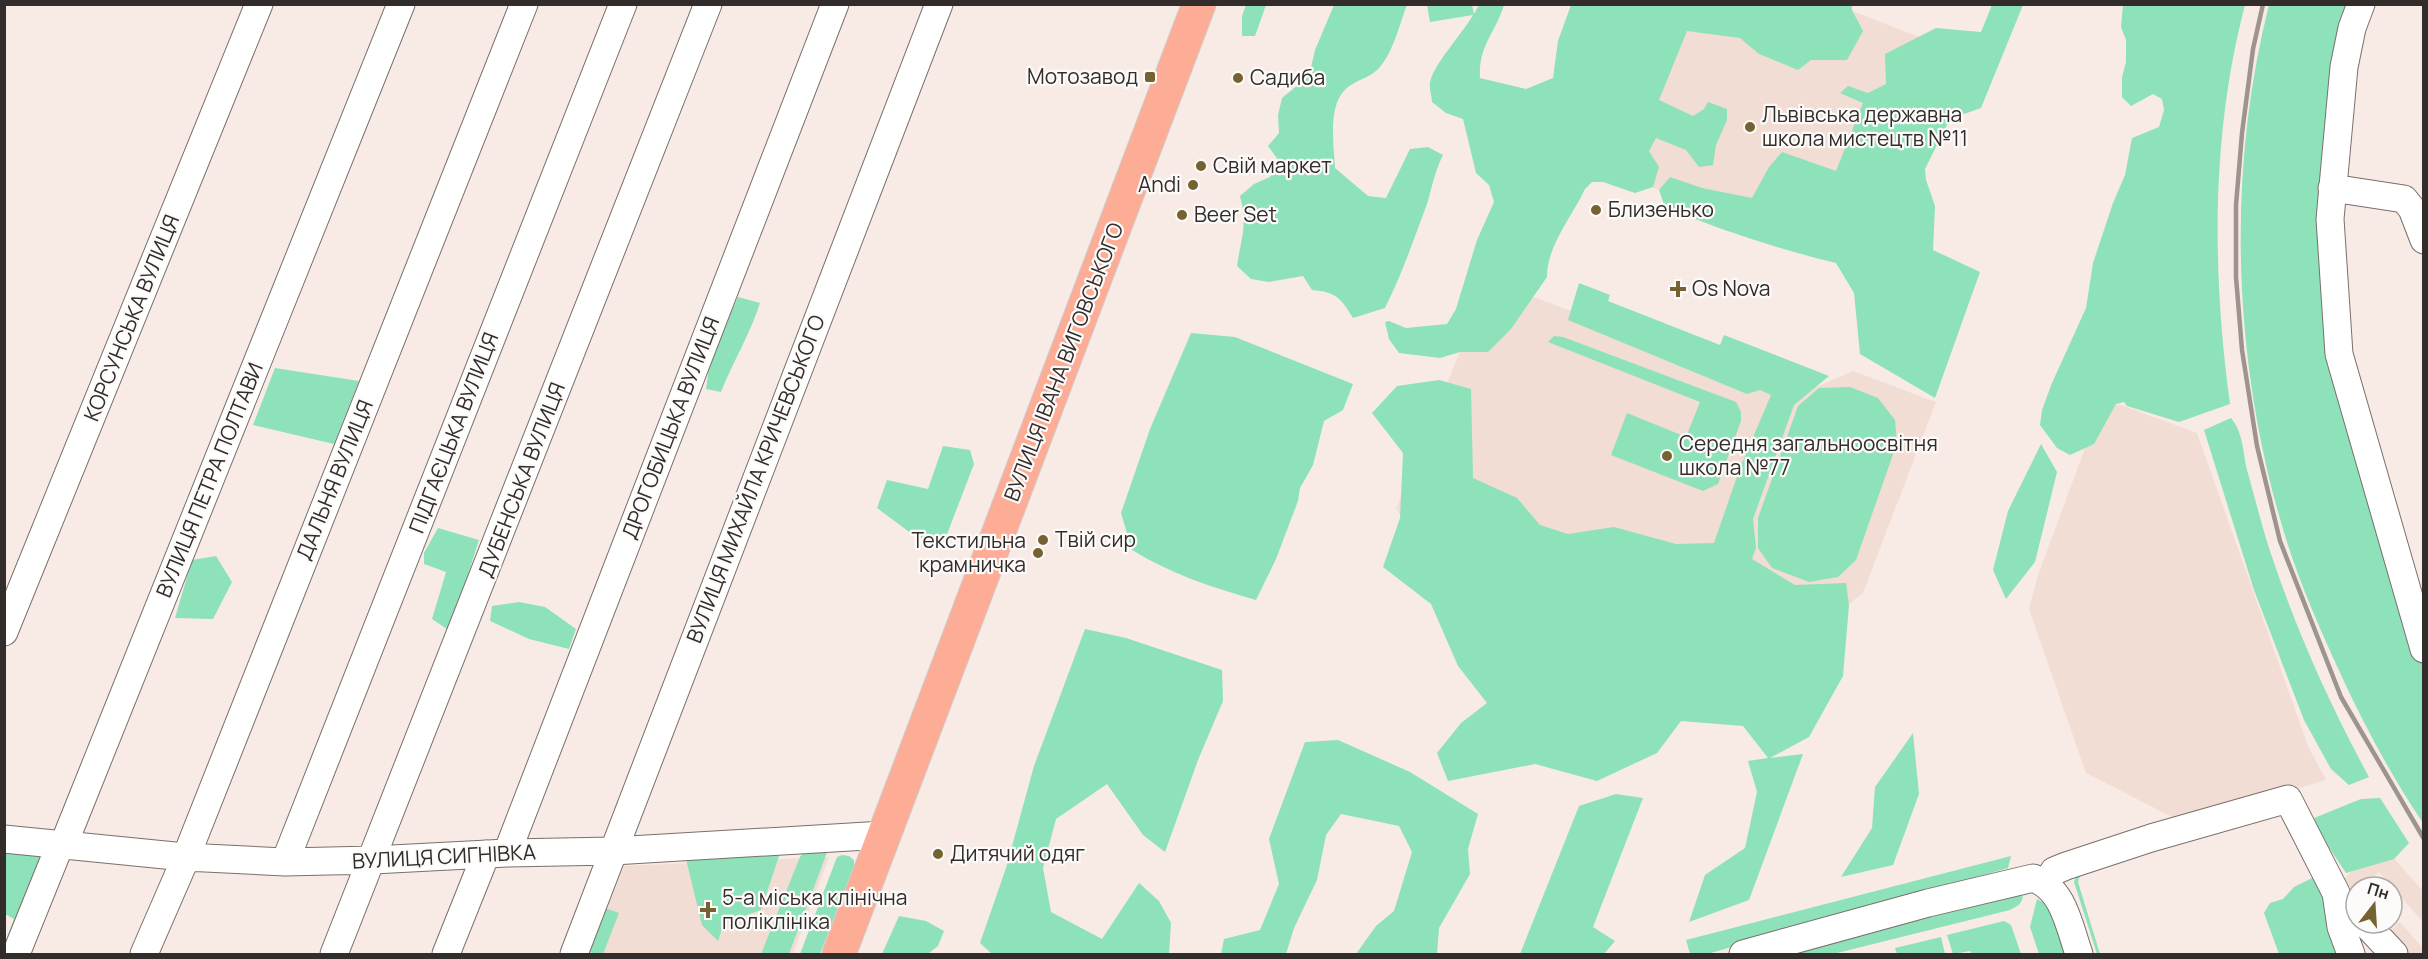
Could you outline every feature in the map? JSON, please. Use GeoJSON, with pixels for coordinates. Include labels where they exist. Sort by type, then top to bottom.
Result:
{"type":"FeatureCollection","features":[{"type":"Feature","properties":{"kind":"main road","name":"ВУЛИЦЯ ІВАНА ВИГОВСЬКОГО"},"geometry":{"type":"LineString","coordinates":[[839,954],[1199,4]]}},
{"type":"Feature","properties":{"kind":"street","name":"КОРСУНСЬКА ВУЛИЦЯ"},"geometry":{"type":"LineString","coordinates":[[4,632],[259,4]]}},
{"type":"Feature","properties":{"kind":"street","name":"ВУЛИЦЯ ПЕТРА ПОЛТАВИ"},"geometry":{"type":"LineString","coordinates":[[16,954],[58,850],[63,846],[401,4]]}},
{"type":"Feature","properties":{"kind":"street","name":"ДАЛЬНЯ ВУЛИЦЯ"},"geometry":{"type":"LineString","coordinates":[[144,954],[185,857],[524,4]]}},
{"type":"Feature","properties":{"kind":"street","name":"ПІДГАЄЦЬКА ВУЛИЦЯ"},"geometry":{"type":"LineString","coordinates":[[285,862],[623,4]]}},
{"type":"Feature","properties":{"kind":"street","name":"ДУБЕНСЬКА ВУЛИЦЯ"},"geometry":{"type":"LineString","coordinates":[[334,954],[373,860],[708,4]]}},
{"type":"Feature","properties":{"kind":"street","name":"ДРОГОБИЦЬКА ВУЛИЦЯ"},"geometry":{"type":"LineString","coordinates":[[446,954],[496,853],[835,4]]}},
{"type":"Feature","properties":{"kind":"street","name":"ВУЛИЦЯ МИХАЙЛА КРИЧЕВСЬКОГО"},"geometry":{"type":"LineString","coordinates":[[574,954],[939,4]]}},
{"type":"Feature","properties":{"kind":"street"},"geometry":{"type":"LineString","coordinates":[[2361,4],[2352,28],[2344,68],[2330,219],[2339,354],[2424,649]]}},
{"type":"Feature","properties":{"kind":"street"},"geometry":{"type":"LineString","coordinates":[[2332,188],[2404,199],[2412,209],[2424,240]]}},
{"type":"Feature","properties":{"kind":"street"},"geometry":{"type":"LineString","coordinates":[[2046,883],[2054,871],[2066,866],[2162,835],[2288,799],[2337,892],[2344,900]]}},
{"type":"Feature","properties":{"kind":"street","name":"ВУЛИЦЯ СИГНІВКА"},"geometry":{"type":"LineString","coordinates":[[4,839],[185,857],[285,862],[496,853],[613,851],[884,834]]}},
{"type":"Feature","properties":{"kind":"street"},"geometry":{"type":"LineString","coordinates":[[1743,954],[1928,903],[2033,878],[2046,883],[2056,894],[2079,954]]}},
{"type":"Feature","properties":{"kind":"street"},"geometry":{"type":"LineString","coordinates":[[2337,892],[2341,927],[2351,954]]}},
{"type":"Feature","properties":{"kind":"street"},"geometry":{"type":"LineString","coordinates":[[2377,935],[2394,954]]}},
{"type":"Feature","properties":{"kind":"shaded area","name":"Львівська державна школа мистецтв №11"},"geometry":{"type":"Polygon","coordinates":[[[1663,5],[1837,5],[1919,37],[1833,258],[1600,167],[1663,5]]]}},
{"type":"Feature","properties":{"kind":"shaded area","name":"Середня загальноосвітня школа №77"},"geometry":{"type":"Polygon","coordinates":[[[1489,280],[1795,396],[1853,371],[1936,402],[1863,593],[1829,620],[1430,555],[1396,509],[1489,280]]]}},
{"type":"Feature","properties":{"kind":"shaded area"},"geometry":{"type":"Polygon","coordinates":[[[2111,405],[2121,405],[2197,433],[2308,746],[2326,780],[2182,822],[2086,773],[2029,609],[2038,575],[2092,429],[2111,405]]]}},
{"type":"Feature","properties":{"kind":"shaded area"},"geometry":{"type":"Polygon","coordinates":[[[2382,845],[2423,891],[2423,922],[2404,900],[2404,875],[2382,875],[2379,872],[2375,875],[2348,875],[2382,845]]]}},
{"type":"Feature","properties":{"kind":"shaded area","name":"5-а міська клінічна поліклініка"},"geometry":{"type":"Polygon","coordinates":[[[829,857],[793,954],[589,954],[624,866],[829,857]]]}},
{"type":"Feature","properties":{"kind":"shaded area"},"geometry":{"type":"Polygon","coordinates":[[[2404,927],[2423,948],[2423,954],[2404,954],[2386,935],[2404,935],[2404,927]]]}},
{"type":"Feature","properties":{"kind":"green space"},"geometry":{"type":"Polygon","coordinates":[[[1246,5],[1266,5],[1255,36],[1242,36],[1242,16],[1246,5]]]}},
{"type":"Feature","properties":{"kind":"green space"},"geometry":{"type":"Polygon","coordinates":[[[1334,5],[1407,5],[1392,46],[1379,68],[1373,74],[1351,85],[1338,101],[1333,123],[1335,168],[1368,196],[1386,198],[1410,149],[1428,147],[1443,155],[1427,204],[1385,308],[1353,318],[1337,297],[1327,292],[1312,290],[1303,276],[1269,282],[1251,279],[1237,266],[1244,224],[1240,196],[1254,184],[1270,177],[1279,161],[1268,146],[1279,133],[1278,115],[1282,98],[1309,76],[1315,50],[1334,5]]]}},
{"type":"Feature","properties":{"kind":"green space"},"geometry":{"type":"Polygon","coordinates":[[[1427,5],[1472,5],[1474,14],[1479,5],[1504,5],[1482,57],[1480,78],[1526,89],[1553,78],[1558,41],[1571,5],[1852,5],[1852,10],[1863,31],[1847,60],[1811,60],[1798,70],[1759,54],[1740,38],[1687,31],[1659,100],[1693,116],[1704,109],[1708,102],[1727,109],[1727,120],[1716,145],[1713,165],[1699,167],[1686,150],[1656,138],[1649,151],[1659,167],[1653,187],[1635,193],[1603,182],[1592,182],[1585,189],[1556,242],[1548,265],[1547,277],[1511,329],[1488,352],[1460,352],[1440,358],[1399,353],[1389,339],[1385,322],[1389,321],[1406,328],[1447,324],[1456,309],[1477,240],[1494,202],[1489,185],[1476,173],[1463,119],[1446,113],[1432,102],[1430,88],[1436,68],[1473,15],[1430,22],[1427,5]]]}},
{"type":"Feature","properties":{"kind":"green space"},"geometry":{"type":"Polygon","coordinates":[[[1992,5],[2023,5],[1981,108],[1950,119],[1925,169],[1926,180],[1935,206],[1933,250],[1980,272],[1935,398],[1860,354],[1854,293],[1836,263],[1749,238],[1665,207],[1659,190],[1670,177],[1702,188],[1752,198],[1769,167],[1782,152],[1836,171],[1863,103],[1840,93],[1848,86],[1868,93],[1886,84],[1885,54],[1936,28],[1981,32],[1992,5]]]}},
{"type":"Feature","properties":{"kind":"green space"},"geometry":{"type":"Polygon","coordinates":[[[2123,5],[2245,5],[2226,103],[2218,203],[2220,304],[2230,404],[2179,422],[2127,406],[2124,402],[2116,404],[2094,444],[2070,455],[2057,448],[2040,425],[2042,410],[2086,308],[2093,263],[2125,175],[2132,138],[2159,127],[2164,110],[2162,99],[2153,94],[2131,106],[2122,97],[2122,77],[2126,62],[2126,40],[2121,27],[2123,5]]]}},
{"type":"Feature","properties":{"kind":"green space"},"geometry":{"type":"Polygon","coordinates":[[[2269,5],[2353,5],[2325,229],[2417,652],[2423,664],[2423,823],[2400,788],[2342,677],[2295,567],[2266,465],[2245,334],[2241,268],[2241,201],[2246,135],[2255,69],[2269,5]]]}},
{"type":"Feature","properties":{"kind":"green space"},"geometry":{"type":"Polygon","coordinates":[[[1579,283],[1610,295],[1608,301],[1720,345],[1724,335],[1829,376],[1794,405],[1753,519],[1756,548],[1752,559],[1795,585],[1846,583],[1849,605],[1843,676],[1809,737],[1770,758],[1803,754],[1749,900],[1689,922],[1705,875],[1745,848],[1757,792],[1748,761],[1768,758],[1743,726],[1681,721],[1657,753],[1597,781],[1535,764],[1448,781],[1437,753],[1461,723],[1487,703],[1458,666],[1431,604],[1383,567],[1400,518],[1403,453],[1372,413],[1397,386],[1439,380],[1471,389],[1473,478],[1517,498],[1540,525],[1568,534],[1614,527],[1676,544],[1714,543],[1740,468],[1771,395],[1760,390],[1747,394],[1568,320],[1579,283]]]}},
{"type":"Feature","properties":{"kind":"green space"},"geometry":{"type":"Polygon","coordinates":[[[738,297],[760,303],[721,392],[706,389],[710,360],[738,297]]]}},
{"type":"Feature","properties":{"kind":"green space"},"geometry":{"type":"Polygon","coordinates":[[[1191,333],[1235,337],[1353,384],[1343,410],[1324,421],[1313,465],[1300,488],[1298,501],[1276,559],[1256,600],[1192,579],[1132,550],[1121,513],[1150,429],[1191,333]]]}},
{"type":"Feature","properties":{"kind":"green space"},"geometry":{"type":"Polygon","coordinates":[[[1554,336],[1563,337],[1736,402],[1741,412],[1741,421],[1718,484],[1703,491],[1611,455],[1627,413],[1686,437],[1700,402],[1548,342],[1554,336]]]}},
{"type":"Feature","properties":{"kind":"green space"},"geometry":{"type":"Polygon","coordinates":[[[275,368],[359,381],[334,444],[253,425],[275,368]]]}},
{"type":"Feature","properties":{"kind":"green space"},"geometry":{"type":"Polygon","coordinates":[[[1850,387],[1878,398],[1895,420],[1897,443],[1856,560],[1838,577],[1809,582],[1772,568],[1758,548],[1758,518],[1798,406],[1819,388],[1850,387]]]}},
{"type":"Feature","properties":{"kind":"green space"},"geometry":{"type":"Polygon","coordinates":[[[2231,418],[2240,436],[2265,533],[2292,612],[2341,723],[2369,777],[2349,785],[2331,769],[2304,720],[2254,590],[2204,430],[2231,418]]]}},
{"type":"Feature","properties":{"kind":"green space"},"geometry":{"type":"Polygon","coordinates":[[[2041,444],[2057,472],[2035,562],[2006,599],[1993,570],[2008,511],[2041,444]]]}},
{"type":"Feature","properties":{"kind":"green space"},"geometry":{"type":"Polygon","coordinates":[[[943,446],[970,450],[974,464],[944,542],[916,537],[877,508],[887,480],[928,489],[943,446]]]}},
{"type":"Feature","properties":{"kind":"green space"},"geometry":{"type":"Polygon","coordinates":[[[438,528],[479,540],[450,631],[432,619],[446,572],[424,564],[424,553],[438,528]]]}},
{"type":"Feature","properties":{"kind":"green space"},"geometry":{"type":"Polygon","coordinates":[[[216,556],[232,582],[213,619],[175,618],[192,560],[216,556]]]}},
{"type":"Feature","properties":{"kind":"green space"},"geometry":{"type":"Polygon","coordinates":[[[519,602],[545,607],[576,629],[569,649],[529,639],[490,621],[492,606],[519,602]]]}},
{"type":"Feature","properties":{"kind":"green space"},"geometry":{"type":"Polygon","coordinates":[[[1085,629],[1126,638],[1222,670],[1223,701],[1198,760],[1165,852],[1143,835],[1107,784],[1056,819],[1043,868],[1051,912],[1102,939],[1139,883],[1159,901],[1171,923],[1169,954],[992,954],[980,943],[1006,868],[1034,766],[1085,629]]]}},
{"type":"Feature","properties":{"kind":"green space"},"geometry":{"type":"Polygon","coordinates":[[[1913,733],[1919,794],[1893,865],[1841,877],[1872,828],[1875,787],[1913,733]]]}},
{"type":"Feature","properties":{"kind":"green space"},"geometry":{"type":"Polygon","coordinates":[[[1338,740],[1410,772],[1478,814],[1468,849],[1470,874],[1439,928],[1437,954],[1356,954],[1376,926],[1394,911],[1412,852],[1399,826],[1341,814],[1326,835],[1317,880],[1294,928],[1286,954],[1221,954],[1224,939],[1260,930],[1279,884],[1269,839],[1305,742],[1338,740]]]}},
{"type":"Feature","properties":{"kind":"green space"},"geometry":{"type":"Polygon","coordinates":[[[1616,794],[1643,798],[1593,927],[1615,941],[1604,954],[1520,954],[1579,806],[1616,794]]]}},
{"type":"Feature","properties":{"kind":"green space"},"geometry":{"type":"Polygon","coordinates":[[[2380,798],[2409,843],[2394,859],[2346,873],[2320,834],[2314,818],[2361,799],[2380,798]]]}},
{"type":"Feature","properties":{"kind":"green space"},"geometry":{"type":"Polygon","coordinates":[[[5,848],[40,852],[42,860],[5,954],[5,943],[14,919],[5,914],[5,848]]]}},
{"type":"Feature","properties":{"kind":"green space"},"geometry":{"type":"Polygon","coordinates":[[[828,850],[789,954],[761,954],[800,857],[804,852],[828,850]]]}},
{"type":"Feature","properties":{"kind":"green space"},"geometry":{"type":"Polygon","coordinates":[[[776,854],[779,856],[761,910],[724,923],[718,941],[702,925],[685,855],[776,854]]]}},
{"type":"Feature","properties":{"kind":"green space"},"geometry":{"type":"Polygon","coordinates":[[[842,855],[854,860],[854,866],[820,954],[800,954],[837,857],[842,855]]]}},
{"type":"Feature","properties":{"kind":"green space"},"geometry":{"type":"Polygon","coordinates":[[[2011,856],[2008,868],[1707,954],[1690,954],[1686,940],[2011,856]]]}},
{"type":"Feature","properties":{"kind":"green space"},"geometry":{"type":"Polygon","coordinates":[[[2081,872],[2078,882],[2100,954],[2097,954],[2074,882],[2076,876],[2081,872]]]}},
{"type":"Feature","properties":{"kind":"green space"},"geometry":{"type":"Polygon","coordinates":[[[2314,877],[2327,891],[2345,954],[2279,954],[2264,913],[2270,903],[2283,899],[2294,887],[2314,877]]]}},
{"type":"Feature","properties":{"kind":"green space"},"geometry":{"type":"Polygon","coordinates":[[[2014,895],[2023,895],[2022,901],[2010,910],[1833,954],[1779,954],[2014,895]]]}},
{"type":"Feature","properties":{"kind":"green space"},"geometry":{"type":"Polygon","coordinates":[[[2037,899],[2052,907],[2071,954],[2039,954],[2030,927],[2037,899]]]}},
{"type":"Feature","properties":{"kind":"green space"},"geometry":{"type":"Polygon","coordinates":[[[602,907],[619,913],[603,954],[585,952],[602,907]]]}},
{"type":"Feature","properties":{"kind":"green space"},"geometry":{"type":"Polygon","coordinates":[[[899,916],[926,921],[944,931],[938,946],[928,954],[882,954],[899,916]]]}},
{"type":"Feature","properties":{"kind":"green space"},"geometry":{"type":"Polygon","coordinates":[[[2004,921],[2011,925],[2021,954],[1972,954],[1970,951],[1953,954],[1947,935],[2004,921]]]}},
{"type":"Feature","properties":{"kind":"green space"},"geometry":{"type":"Polygon","coordinates":[[[1941,937],[1945,954],[1897,954],[1895,948],[1941,937]]]}},
{"type":"Feature","properties":{"kind":"railway"},"geometry":{"type":"LineString","coordinates":[[2263,4],[2253,49],[2242,133],[2236,205],[2236,277],[2242,350],[2257,446],[2280,541],[2341,697],[2424,839]]}},
{"type":"Feature","properties":{"kind":"place","name":"Мотозавод"},"geometry":{"type":"Point","coordinates":[1150,77]}},
{"type":"Feature","properties":{"kind":"place","name":"Садиба"},"geometry":{"type":"Point","coordinates":[1238,78]}},
{"type":"Feature","properties":{"kind":"place","name":"Львівська державна школа мистецтв №11"},"geometry":{"type":"Point","coordinates":[1750,127]}},
{"type":"Feature","properties":{"kind":"place","name":"Свій маркет"},"geometry":{"type":"Point","coordinates":[1201,166]}},
{"type":"Feature","properties":{"kind":"place","name":"Andi"},"geometry":{"type":"Point","coordinates":[1193,185]}},
{"type":"Feature","properties":{"kind":"place","name":"Близенько"},"geometry":{"type":"Point","coordinates":[1596,210]}},
{"type":"Feature","properties":{"kind":"place","name":"Beer Set"},"geometry":{"type":"Point","coordinates":[1182,215]}},
{"type":"Feature","properties":{"kind":"place","name":"Os Nova"},"geometry":{"type":"Point","coordinates":[1678,289]}},
{"type":"Feature","properties":{"kind":"place","name":"Середня загальноосвітня школа №77"},"geometry":{"type":"Point","coordinates":[1667,456]}},
{"type":"Feature","properties":{"kind":"place","name":"Твій сир"},"geometry":{"type":"Point","coordinates":[1043,540]}},
{"type":"Feature","properties":{"kind":"place","name":"Текстильна крамничка"},"geometry":{"type":"Point","coordinates":[1038,553]}},
{"type":"Feature","properties":{"kind":"place","name":"Дитячий одяг"},"geometry":{"type":"Point","coordinates":[938,854]}},
{"type":"Feature","properties":{"kind":"place","name":"5-а міська клінічна поліклініка"},"geometry":{"type":"Point","coordinates":[708,910]}}]}
